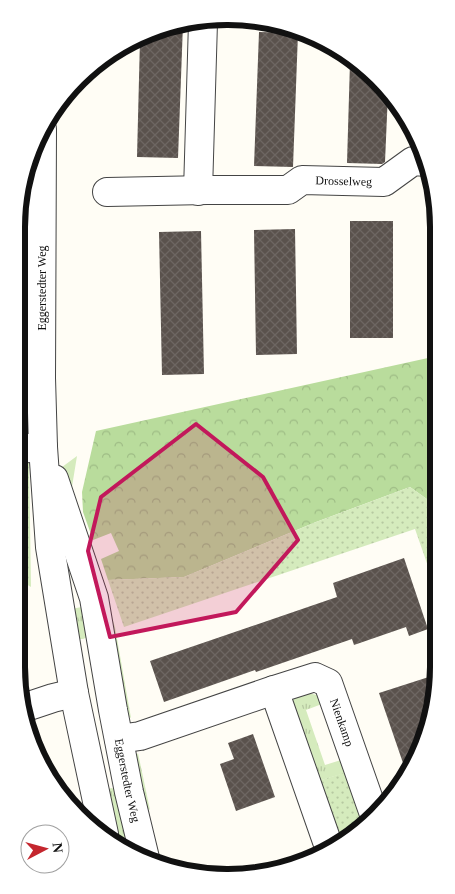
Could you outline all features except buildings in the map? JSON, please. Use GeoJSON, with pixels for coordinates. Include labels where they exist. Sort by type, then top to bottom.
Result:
{"type":"FeatureCollection","features":[{"type":"Feature","properties":{"kind":"street"},"geometry":{"type":"LineString","coordinates":[[198,190],[203,27]]}},
{"type":"Feature","properties":{"kind":"street","name":"Eggerstedter Weg"},"geometry":{"type":"LineString","coordinates":[[42,146],[41,378],[43,447],[50,547],[76,702],[102,826]]}},
{"type":"Feature","properties":{"kind":"street","name":"Drosselweg"},"geometry":{"type":"LineString","coordinates":[[107,192],[288,190],[302,180],[384,182],[413,162],[419,162]]}},
{"type":"Feature","properties":{"kind":"street"},"geometry":{"type":"LineString","coordinates":[[25,448],[43,447]]}},
{"type":"Feature","properties":{"kind":"street","name":"Eggerstedter Weg"},"geometry":{"type":"LineString","coordinates":[[43,447],[94,598],[129,792],[143,851]]}},
{"type":"Feature","properties":{"kind":"street","name":"Nienkamp"},"geometry":{"type":"LineString","coordinates":[[119,739],[140,736],[316,677],[328,683],[372,809]]}},
{"type":"Feature","properties":{"kind":"street"},"geometry":{"type":"LineString","coordinates":[[274,690],[327,843]]}},
{"type":"Feature","properties":{"kind":"street"},"geometry":{"type":"LineString","coordinates":[[29,706],[52,698],[76,702],[112,704]]}},
{"type":"Feature","properties":{"kind":"highlighted area"},"geometry":{"type":"Polygon","coordinates":[[[196,424],[263,477],[298,540],[236,612],[110,637],[88,551],[101,497],[196,424]]]}},
{"type":"Feature","properties":{"kind":"green space"},"geometry":{"type":"Polygon","coordinates":[[[27,201],[27,273],[32,424],[25,433],[25,214],[27,201]]]}},
{"type":"Feature","properties":{"kind":"green space"},"geometry":{"type":"Polygon","coordinates":[[[430,358],[430,501],[410,487],[316,522],[184,577],[108,580],[101,559],[119,551],[111,533],[93,540],[83,512],[82,492],[96,431],[430,358]]]}},
{"type":"Feature","properties":{"kind":"green space"},"geometry":{"type":"Polygon","coordinates":[[[77,456],[69,505],[58,470],[77,456]]]}},
{"type":"Feature","properties":{"kind":"green space"},"geometry":{"type":"Polygon","coordinates":[[[25,458],[29,458],[31,587],[25,583],[25,458]]]}},
{"type":"Feature","properties":{"kind":"green space"},"geometry":{"type":"Polygon","coordinates":[[[410,487],[430,501],[430,572],[415,529],[124,627],[108,580],[184,577],[316,522],[410,487]]]}},
{"type":"Feature","properties":{"kind":"green space"},"geometry":{"type":"Polygon","coordinates":[[[107,603],[115,627],[131,718],[120,710],[107,603]]]}},
{"type":"Feature","properties":{"kind":"green space"},"geometry":{"type":"Polygon","coordinates":[[[87,606],[90,636],[83,639],[75,639],[66,610],[87,606]]]}},
{"type":"Feature","properties":{"kind":"green space"},"geometry":{"type":"Polygon","coordinates":[[[308,693],[317,695],[322,704],[306,710],[325,765],[341,760],[345,773],[315,782],[291,702],[297,696],[308,693]]]}},
{"type":"Feature","properties":{"kind":"green space"},"geometry":{"type":"Polygon","coordinates":[[[138,753],[150,810],[140,803],[131,764],[138,753]]]}},
{"type":"Feature","properties":{"kind":"green space"},"geometry":{"type":"Polygon","coordinates":[[[353,770],[367,813],[335,838],[315,782],[353,770]]]}},
{"type":"Feature","properties":{"kind":"green space"},"geometry":{"type":"Polygon","coordinates":[[[111,788],[117,789],[135,847],[110,831],[104,793],[111,788]]]}}]}
